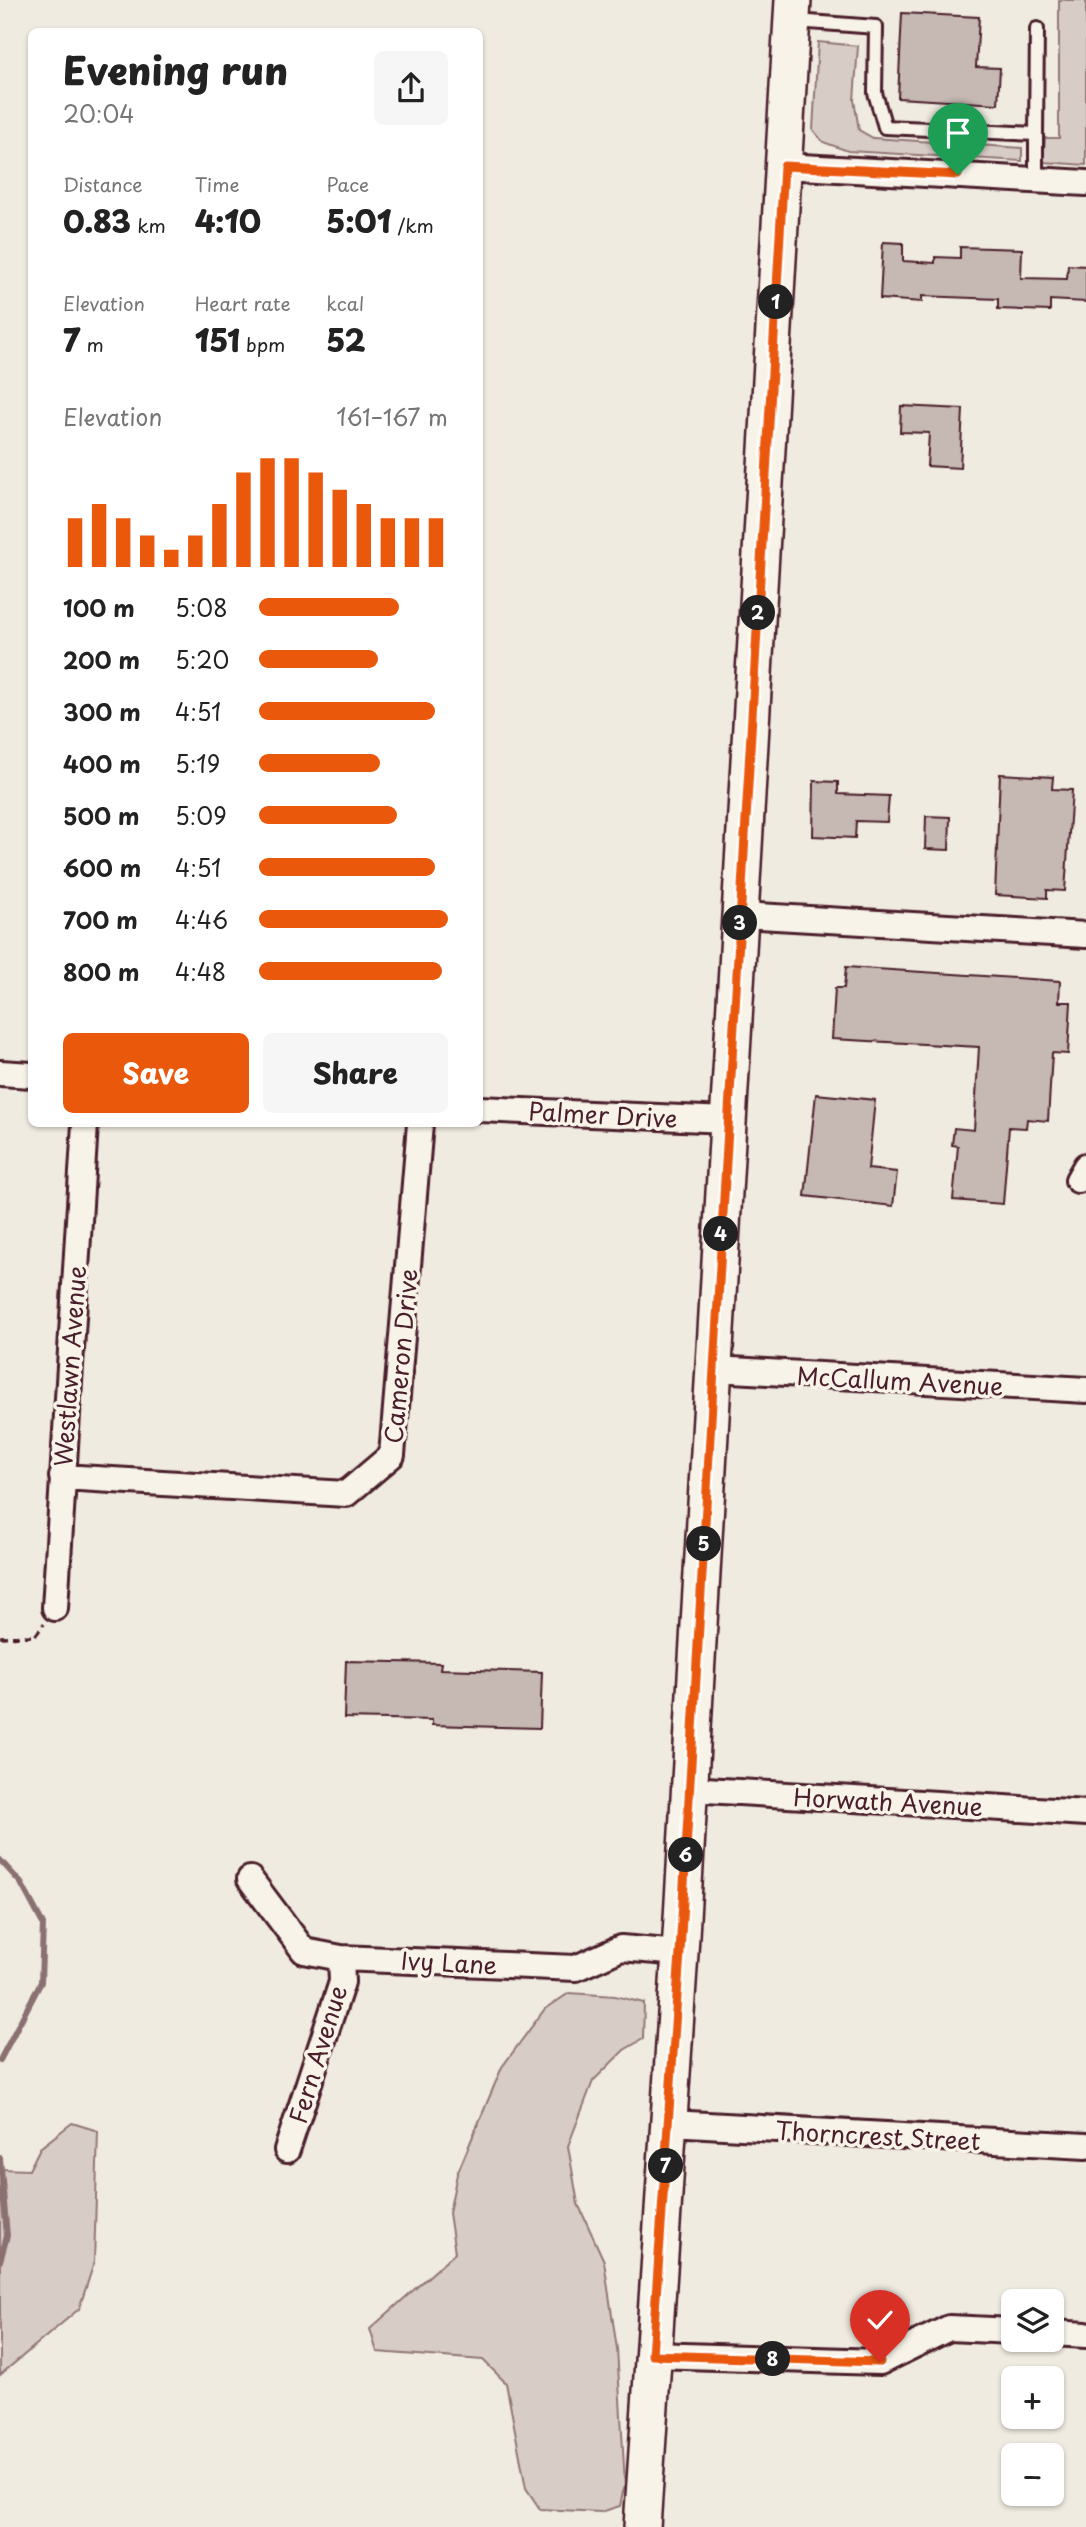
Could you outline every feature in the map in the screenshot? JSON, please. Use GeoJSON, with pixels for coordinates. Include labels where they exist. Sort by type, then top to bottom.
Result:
{"type":"FeatureCollection","features":[{"type":"Feature","properties":{"kind":"main road"},"geometry":{"type":"LineString","coordinates":[[642,2527],[670,2123],[792,10]]}},
{"type":"Feature","properties":{"kind":"street"},"geometry":{"type":"LineString","coordinates":[[784,166],[1086,183]]}},
{"type":"Feature","properties":{"kind":"street"},"geometry":{"type":"LineString","coordinates":[[741,915],[1086,936]]}},
{"type":"Feature","properties":{"kind":"street"},"geometry":{"type":"LineString","coordinates":[[0,1073],[28,1075]]}},
{"type":"Feature","properties":{"kind":"street","name":"Palmer Drive"},"geometry":{"type":"LineString","coordinates":[[483,1109],[727,1120]]}},
{"type":"Feature","properties":{"kind":"street","name":"Westlawn Avenue"},"geometry":{"type":"LineString","coordinates":[[55,1608],[85,1127]]}},
{"type":"Feature","properties":{"kind":"street","name":"Cameron Drive"},"geometry":{"type":"LineString","coordinates":[[62,1478],[346,1494],[392,1455],[420,1127]]}},
{"type":"Feature","properties":{"kind":"street","name":"McCallum Avenue"},"geometry":{"type":"LineString","coordinates":[[714,1369],[1086,1390]]}},
{"type":"Feature","properties":{"kind":"street","name":"Horwath Avenue"},"geometry":{"type":"LineString","coordinates":[[689,1789],[1086,1813]]}},
{"type":"Feature","properties":{"kind":"street","name":"Ivy Lane"},"geometry":{"type":"LineString","coordinates":[[250,1879],[304,1951],[341,1958],[576,1968],[621,1948],[680,1953]]}},
{"type":"Feature","properties":{"kind":"street","name":"Fern Avenue"},"geometry":{"type":"LineString","coordinates":[[287,2150],[342,1982],[341,1958]]}},
{"type":"Feature","properties":{"kind":"street","name":"Thorncrest Street"},"geometry":{"type":"LineString","coordinates":[[670,2123],[1086,2146]]}},
{"type":"Feature","properties":{"kind":"street"},"geometry":{"type":"LineString","coordinates":[[652,2355],[880,2362],[949,2328],[1001,2330]]}},
{"type":"Feature","properties":{"kind":"street"},"geometry":{"type":"LineString","coordinates":[[1064,2334],[1086,2335]]}},
{"type":"Feature","properties":{"kind":"lane"},"geometry":{"type":"LineString","coordinates":[[792,10],[876,27],[875,93],[885,128],[1036,134]]}},
{"type":"Feature","properties":{"kind":"lane"},"geometry":{"type":"LineString","coordinates":[[1036,180],[1037,29]]}},
{"type":"Feature","properties":{"kind":"path"},"geometry":{"type":"LineString","coordinates":[[0,1637],[35,1636],[55,1608]]}},
{"type":"Feature","properties":{"kind":"shaded area"},"geometry":{"type":"Polygon","coordinates":[[[1059,0],[1086,0],[1086,165],[1043,162],[1045,138],[1059,138],[1059,0]]]}},
{"type":"Feature","properties":{"kind":"shaded area"},"geometry":{"type":"Polygon","coordinates":[[[818,42],[858,46],[854,100],[859,130],[873,138],[1022,148],[1022,161],[848,151],[823,142],[813,130],[818,42]]]}},
{"type":"Feature","properties":{"kind":"shaded area"},"geometry":{"type":"Polygon","coordinates":[[[569,1993],[615,1996],[644,2003],[643,2039],[624,2050],[593,2081],[568,2146],[578,2204],[604,2261],[617,2349],[625,2483],[620,2506],[601,2512],[540,2509],[526,2488],[506,2383],[483,2360],[377,2352],[370,2329],[455,2253],[449,2213],[457,2174],[502,2067],[544,2010],[569,1993]]]}},
{"type":"Feature","properties":{"kind":"shaded area"},"geometry":{"type":"Polygon","coordinates":[[[72,2123],[98,2131],[94,2263],[79,2309],[0,2375],[0,2169],[29,2170],[40,2148],[72,2123]]]}},
{"type":"Feature","properties":{"kind":"building"},"geometry":{"type":"Polygon","coordinates":[[[902,13],[979,17],[976,67],[1000,68],[998,104],[898,98],[902,13]]]}},
{"type":"Feature","properties":{"kind":"building"},"geometry":{"type":"Polygon","coordinates":[[[883,242],[903,243],[903,261],[935,263],[935,257],[960,258],[960,247],[1022,249],[1021,278],[1067,279],[1068,265],[1086,266],[1086,302],[1050,300],[1050,311],[998,309],[998,299],[922,296],[922,302],[880,299],[883,242]]]}},
{"type":"Feature","properties":{"kind":"building"},"geometry":{"type":"Polygon","coordinates":[[[901,406],[963,409],[960,468],[927,466],[929,433],[900,432],[901,406]]]}},
{"type":"Feature","properties":{"kind":"building"},"geometry":{"type":"Polygon","coordinates":[[[1000,774],[1053,777],[1052,789],[1072,790],[1065,891],[1047,890],[1047,898],[995,895],[1000,774]]]}},
{"type":"Feature","properties":{"kind":"building"},"geometry":{"type":"Polygon","coordinates":[[[814,781],[838,782],[838,794],[889,796],[887,822],[856,821],[855,838],[813,836],[814,781]]]}},
{"type":"Feature","properties":{"kind":"building"},"geometry":{"type":"Polygon","coordinates":[[[926,816],[950,817],[949,850],[925,849],[926,816]]]}},
{"type":"Feature","properties":{"kind":"building"},"geometry":{"type":"Polygon","coordinates":[[[846,967],[1060,981],[1059,1002],[1071,1002],[1068,1054],[1052,1053],[1048,1121],[1027,1119],[1026,1128],[1009,1127],[1003,1204],[953,1200],[958,1146],[952,1145],[954,1128],[974,1130],[979,1047],[832,1039],[835,988],[844,988],[846,967]]]}},
{"type":"Feature","properties":{"kind":"building"},"geometry":{"type":"Polygon","coordinates":[[[816,1094],[875,1100],[868,1169],[897,1172],[893,1206],[805,1196],[816,1094]]]}},
{"type":"Feature","properties":{"kind":"building"},"geometry":{"type":"Polygon","coordinates":[[[346,1661],[441,1663],[440,1669],[542,1672],[540,1728],[432,1725],[432,1720],[344,1718],[346,1661]]]}},
{"type":"Feature","properties":{"kind":"waterway"},"geometry":{"type":"LineString","coordinates":[[0,1860],[21,1883],[43,1924],[41,1982],[0,2060]]}},
{"type":"Feature","properties":{"kind":"waterway"},"geometry":{"type":"LineString","coordinates":[[0,2158],[7,2236],[0,2261]]}},
{"type":"Feature","properties":{"kind":"route"},"geometry":{"type":"LineString","coordinates":[[880,2362],[652,2355],[670,2123],[784,166],[958,175]]}}]}
